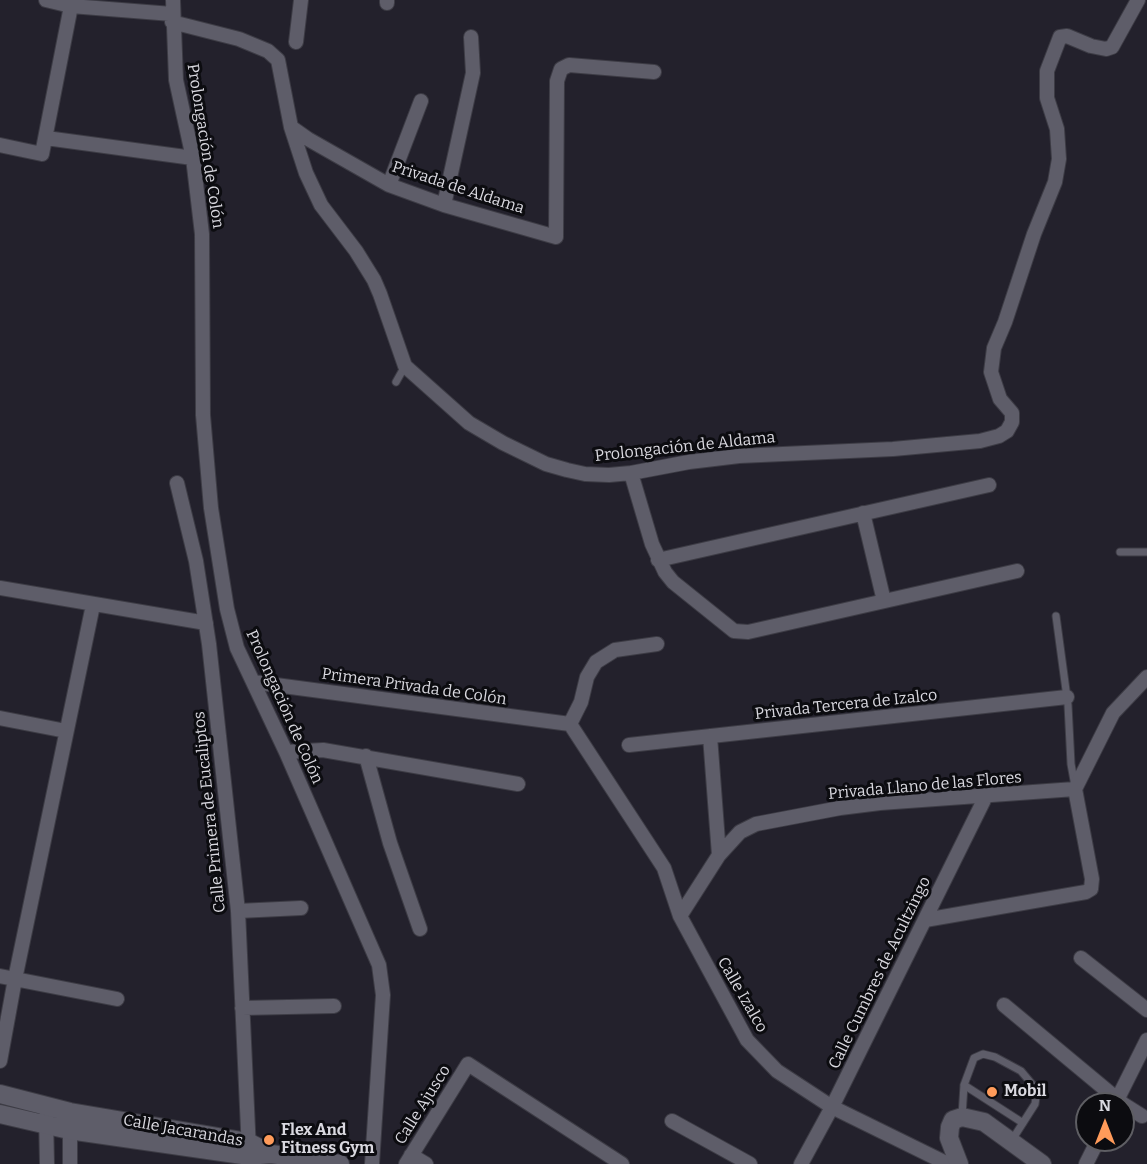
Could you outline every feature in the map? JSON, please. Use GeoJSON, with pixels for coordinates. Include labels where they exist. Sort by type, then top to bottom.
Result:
{"type":"FeatureCollection","features":[{"type":"Feature","properties":{"kind":"main road","name":"Calle Jacarandas"},"geometry":{"type":"LineString","coordinates":[[0,1094],[46,1116]]}},
{"type":"Feature","properties":{"kind":"main road","name":"Calle Jacarandas"},"geometry":{"type":"LineString","coordinates":[[0,1114],[46,1116],[249,1154],[271,1154],[340,1164]]}},
{"type":"Feature","properties":{"kind":"main road"},"geometry":{"type":"LineString","coordinates":[[959,1164],[949,1138],[953,1120],[962,1117],[984,1122],[1042,1164]]}},
{"type":"Feature","properties":{"kind":"street"},"geometry":{"type":"LineString","coordinates":[[46,0],[172,12]]}},
{"type":"Feature","properties":{"kind":"street"},"geometry":{"type":"LineString","coordinates":[[296,42],[301,0]]}},
{"type":"Feature","properties":{"kind":"street","name":"Prolongación de Aldama"},"geometry":{"type":"LineString","coordinates":[[172,12],[274,55],[280,66],[291,127],[313,190],[321,205],[356,251],[380,294],[405,366],[469,423],[484,433],[546,464],[585,474],[609,476],[681,463],[739,456],[980,441],[999,436],[1006,431],[1012,422],[1011,413],[1000,399],[991,372],[994,348],[1055,182],[1059,159],[1057,129],[1047,98],[1047,71],[1060,37],[1067,36],[1091,46],[1106,49],[1112,47],[1138,0]]}},
{"type":"Feature","properties":{"kind":"street"},"geometry":{"type":"LineString","coordinates":[[0,146],[42,154],[66,3]]}},
{"type":"Feature","properties":{"kind":"street","name":"Prolongación de Colón"},"geometry":{"type":"LineString","coordinates":[[172,12],[176,80],[193,158],[202,234],[203,415],[211,508],[227,609],[237,648],[286,752],[379,965],[383,995],[372,1164]]}},
{"type":"Feature","properties":{"kind":"street"},"geometry":{"type":"LineString","coordinates":[[444,205],[473,73],[471,37]]}},
{"type":"Feature","properties":{"kind":"street","name":"Privada de Aldama"},"geometry":{"type":"LineString","coordinates":[[291,127],[389,185],[444,205],[556,237],[557,81],[561,69],[569,65],[654,72]]}},
{"type":"Feature","properties":{"kind":"street"},"geometry":{"type":"LineString","coordinates":[[389,185],[421,101]]}},
{"type":"Feature","properties":{"kind":"street"},"geometry":{"type":"LineString","coordinates":[[46,138],[193,158]]}},
{"type":"Feature","properties":{"kind":"street"},"geometry":{"type":"LineString","coordinates":[[631,473],[658,560],[673,582],[729,628],[741,632],[1017,571]]}},
{"type":"Feature","properties":{"kind":"street","name":"Calle Primera de Eucaliptos"},"geometry":{"type":"LineString","coordinates":[[177,483],[196,561],[206,623],[238,911],[249,1154]]}},
{"type":"Feature","properties":{"kind":"street"},"geometry":{"type":"LineString","coordinates":[[658,560],[989,484]]}},
{"type":"Feature","properties":{"kind":"street"},"geometry":{"type":"LineString","coordinates":[[863,513],[884,601]]}},
{"type":"Feature","properties":{"kind":"street"},"geometry":{"type":"LineString","coordinates":[[0,588],[206,623]]}},
{"type":"Feature","properties":{"kind":"street"},"geometry":{"type":"LineString","coordinates":[[0,1061],[93,605]]}},
{"type":"Feature","properties":{"kind":"street"},"geometry":{"type":"LineString","coordinates":[[570,724],[581,702],[587,677],[596,662],[615,650],[657,644]]}},
{"type":"Feature","properties":{"kind":"street"},"geometry":{"type":"LineString","coordinates":[[925,921],[1086,892],[1091,889],[1092,879],[1075,789],[1113,713],[1147,676]]}},
{"type":"Feature","properties":{"kind":"street","name":"Primera Privada de Colón"},"geometry":{"type":"LineString","coordinates":[[253,682],[570,724]]}},
{"type":"Feature","properties":{"kind":"street","name":"Privada Tercera de Izalco"},"geometry":{"type":"LineString","coordinates":[[629,745],[1067,697]]}},
{"type":"Feature","properties":{"kind":"street"},"geometry":{"type":"LineString","coordinates":[[0,718],[66,731]]}},
{"type":"Feature","properties":{"kind":"street","name":"Calle Izalco"},"geometry":{"type":"LineString","coordinates":[[570,724],[664,868],[680,916],[747,1040],[777,1071],[832,1107],[948,1164]]}},
{"type":"Feature","properties":{"kind":"street"},"geometry":{"type":"LineString","coordinates":[[680,916],[719,855],[710,736]]}},
{"type":"Feature","properties":{"kind":"street"},"geometry":{"type":"LineString","coordinates":[[286,752],[324,750],[518,784]]}},
{"type":"Feature","properties":{"kind":"street"},"geometry":{"type":"LineString","coordinates":[[366,756],[390,843],[420,929]]}},
{"type":"Feature","properties":{"kind":"street","name":"Privada Llano de las Flores"},"geometry":{"type":"LineString","coordinates":[[719,855],[740,832],[764,822],[880,803],[1075,789]]}},
{"type":"Feature","properties":{"kind":"street","name":"Calle Cumbres de Acultzingo"},"geometry":{"type":"LineString","coordinates":[[801,1164],[832,1107],[986,796]]}},
{"type":"Feature","properties":{"kind":"street"},"geometry":{"type":"LineString","coordinates":[[238,911],[301,908]]}},
{"type":"Feature","properties":{"kind":"street"},"geometry":{"type":"LineString","coordinates":[[1081,958],[1147,1010]]}},
{"type":"Feature","properties":{"kind":"street"},"geometry":{"type":"LineString","coordinates":[[0,976],[117,999]]}},
{"type":"Feature","properties":{"kind":"street"},"geometry":{"type":"LineString","coordinates":[[1004,1005],[1106,1092]]}},
{"type":"Feature","properties":{"kind":"street"},"geometry":{"type":"LineString","coordinates":[[242,1008],[334,1006]]}},
{"type":"Feature","properties":{"kind":"street"},"geometry":{"type":"LineString","coordinates":[[1124,1092],[1147,1040]]}},
{"type":"Feature","properties":{"kind":"street","name":"Calle Ajusco"},"geometry":{"type":"LineString","coordinates":[[409,1160],[468,1064],[622,1164]]}},
{"type":"Feature","properties":{"kind":"street"},"geometry":{"type":"LineString","coordinates":[[1135,1112],[1142,1116]]}},
{"type":"Feature","properties":{"kind":"street"},"geometry":{"type":"LineString","coordinates":[[46,1116],[47,1164]]}},
{"type":"Feature","properties":{"kind":"street"},"geometry":{"type":"LineString","coordinates":[[70,1121],[70,1164]]}},
{"type":"Feature","properties":{"kind":"street"},"geometry":{"type":"LineString","coordinates":[[672,1121],[750,1164]]}},
{"type":"Feature","properties":{"kind":"street"},"geometry":{"type":"LineString","coordinates":[[409,1160],[426,1164]]}},
{"type":"Feature","properties":{"kind":"lane"},"geometry":{"type":"LineString","coordinates":[[396,382],[405,366]]}},
{"type":"Feature","properties":{"kind":"lane"},"geometry":{"type":"LineString","coordinates":[[1120,552],[1147,552]]}},
{"type":"Feature","properties":{"kind":"lane"},"geometry":{"type":"LineString","coordinates":[[1056,616],[1067,697],[1071,764],[1075,789]]}},
{"type":"Feature","properties":{"kind":"lane"},"geometry":{"type":"LineString","coordinates":[[962,1117],[964,1085],[974,1058],[983,1054],[995,1057],[1021,1071],[1037,1090],[1035,1104],[1011,1142]]}},
{"type":"Feature","properties":{"kind":"lane"},"geometry":{"type":"LineString","coordinates":[[964,1085],[1023,1123]]}},
{"type":"Feature","properties":{"kind":"place","name":"Mobil"},"geometry":{"type":"Point","coordinates":[992,1092]}},
{"type":"Feature","properties":{"kind":"place","name":"Flex And Fitness Gym"},"geometry":{"type":"Point","coordinates":[269,1140]}}]}
